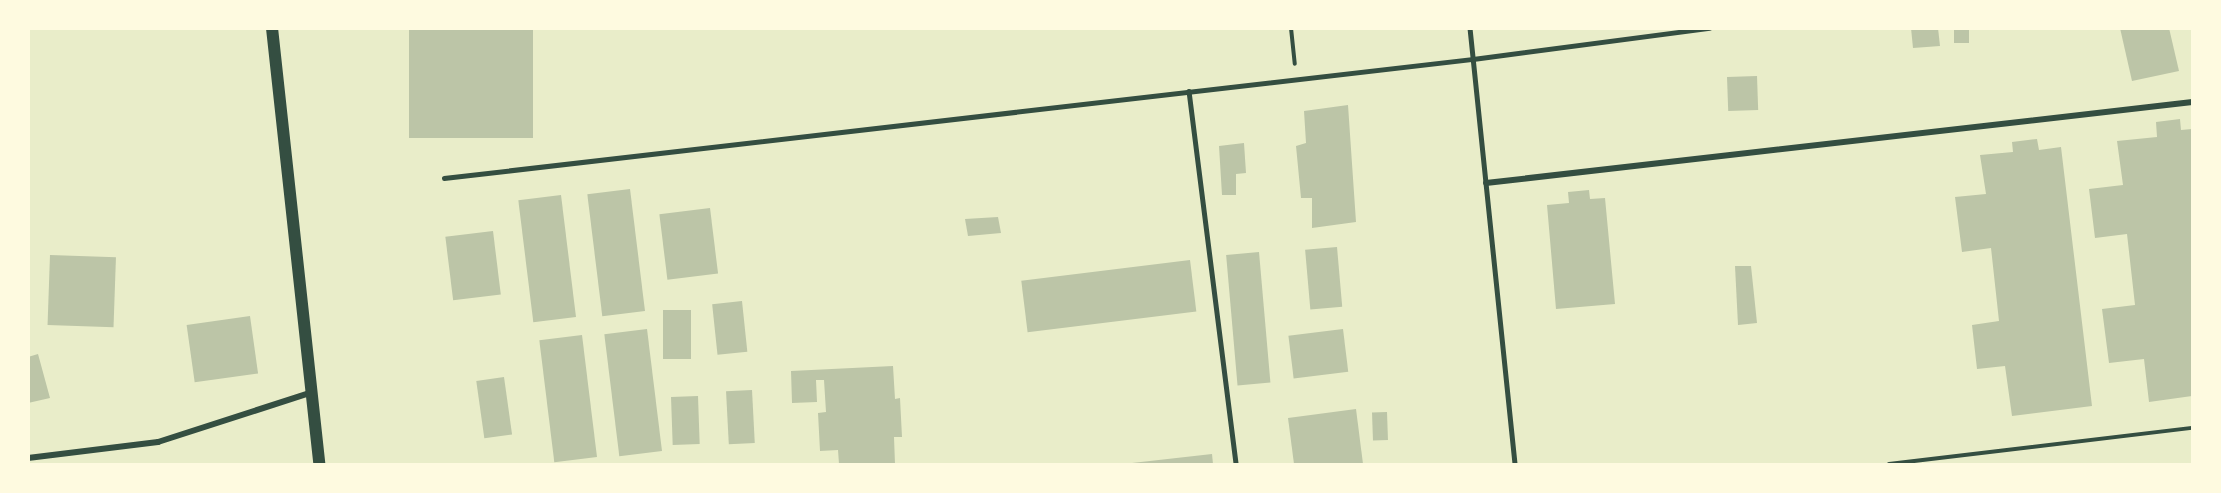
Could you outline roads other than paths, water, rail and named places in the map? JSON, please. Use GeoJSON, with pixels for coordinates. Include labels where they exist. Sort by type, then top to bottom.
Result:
{"type":"FeatureCollection","features":[{"type":"Feature","properties":{"kind":"main road"},"geometry":{"type":"LineString","coordinates":[[272,28],[313,392],[319,465]]}},
{"type":"Feature","properties":{"kind":"street"},"geometry":{"type":"LineString","coordinates":[[1486,183],[2193,102]]}},
{"type":"Feature","properties":{"kind":"street"},"geometry":{"type":"LineString","coordinates":[[28,458],[158,442],[313,392]]}},
{"type":"Feature","properties":{"kind":"lane"},"geometry":{"type":"LineString","coordinates":[[1470,28],[1515,465]]}},
{"type":"Feature","properties":{"kind":"lane"},"geometry":{"type":"LineString","coordinates":[[444,178],[1473,59],[1709,28]]}},
{"type":"Feature","properties":{"kind":"lane"},"geometry":{"type":"LineString","coordinates":[[1189,92],[1236,465]]}}]}
